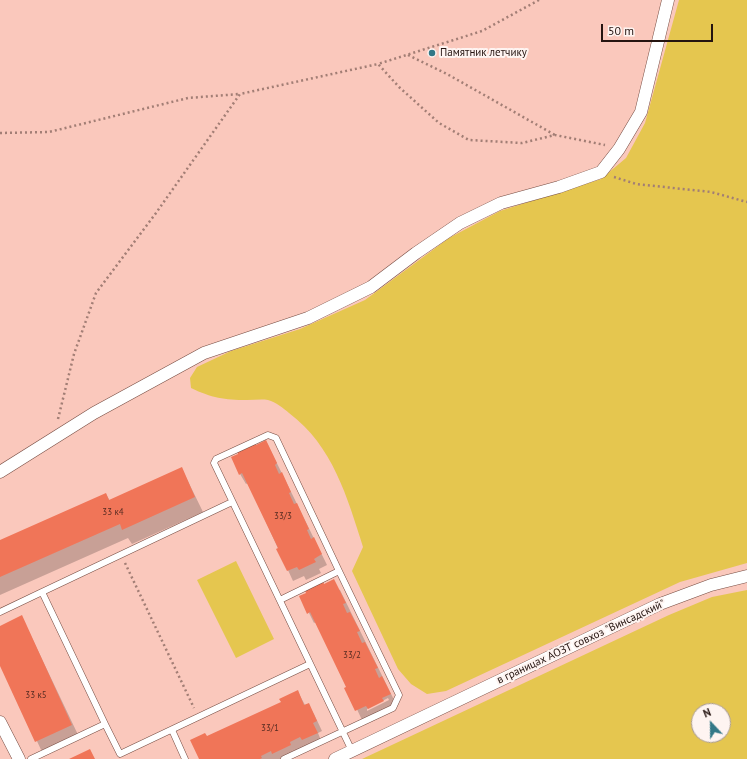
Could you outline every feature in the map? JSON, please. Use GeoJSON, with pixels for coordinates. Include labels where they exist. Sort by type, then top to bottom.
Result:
{"type":"FeatureCollection","features":[{"type":"Feature","properties":{"kind":"street"},"geometry":{"type":"LineString","coordinates":[[0,472],[94,413],[204,353],[308,318],[371,287],[416,253],[460,223],[501,203],[559,187],[600,172],[619,149],[641,112],[668,0]]}},
{"type":"Feature","properties":{"kind":"street","name":"в границах АОЗТ совхоз \"Винсадский\""},"geometry":{"type":"LineString","coordinates":[[335,759],[660,604],[711,585],[747,576]]}},
{"type":"Feature","properties":{"kind":"street"},"geometry":{"type":"LineString","coordinates":[[0,722],[19,759]]}},
{"type":"Feature","properties":{"kind":"lane"},"geometry":{"type":"LineString","coordinates":[[284,759],[343,732],[393,708],[399,695],[276,438],[268,434],[216,458],[214,463],[232,502],[280,600],[310,664],[343,732],[352,751]]}},
{"type":"Feature","properties":{"kind":"lane"},"geometry":{"type":"LineString","coordinates":[[0,612],[232,502]]}},
{"type":"Feature","properties":{"kind":"lane"},"geometry":{"type":"LineString","coordinates":[[280,600],[340,571]]}},
{"type":"Feature","properties":{"kind":"lane"},"geometry":{"type":"LineString","coordinates":[[42,592],[120,754],[310,664]]}},
{"type":"Feature","properties":{"kind":"lane"},"geometry":{"type":"LineString","coordinates":[[31,759],[105,724]]}},
{"type":"Feature","properties":{"kind":"lane"},"geometry":{"type":"LineString","coordinates":[[172,730],[185,759]]}},
{"type":"Feature","properties":{"kind":"path"},"geometry":{"type":"LineString","coordinates":[[0,134],[49,132],[188,98],[240,94],[378,64],[482,31],[539,0]]}},
{"type":"Feature","properties":{"kind":"path"},"geometry":{"type":"LineString","coordinates":[[408,55],[446,74],[556,135],[619,149]]}},
{"type":"Feature","properties":{"kind":"path"},"geometry":{"type":"LineString","coordinates":[[378,64],[399,87],[439,123],[469,140],[522,143],[556,135]]}},
{"type":"Feature","properties":{"kind":"path"},"geometry":{"type":"LineString","coordinates":[[46,442],[57,424],[74,354],[96,293],[156,213],[240,94]]}},
{"type":"Feature","properties":{"kind":"path"},"geometry":{"type":"LineString","coordinates":[[600,172],[636,184],[711,192],[747,202]]}},
{"type":"Feature","properties":{"kind":"path"},"geometry":{"type":"LineString","coordinates":[[121,555],[199,717]]}},
{"type":"Feature","properties":{"kind":"shaded area"},"geometry":{"type":"Polygon","coordinates":[[[679,0],[747,0],[747,563],[680,582],[446,691],[427,694],[411,684],[398,669],[352,571],[363,547],[344,491],[328,457],[317,441],[304,426],[274,402],[268,400],[232,400],[218,398],[191,388],[190,378],[197,367],[231,351],[300,329],[365,300],[449,238],[500,211],[601,179],[626,158],[645,123],[679,0]]]}},
{"type":"Feature","properties":{"kind":"shaded area"},"geometry":{"type":"Polygon","coordinates":[[[236,561],[274,639],[236,658],[197,580],[236,561]]]}},
{"type":"Feature","properties":{"kind":"shaded area"},"geometry":{"type":"Polygon","coordinates":[[[747,590],[747,759],[362,759],[669,615],[712,597],[747,590]]]}},
{"type":"Feature","properties":{"kind":"building"},"geometry":{"type":"Polygon","coordinates":[[[266,440],[277,463],[275,465],[279,474],[282,472],[291,492],[289,493],[294,504],[297,503],[309,529],[307,530],[311,539],[314,537],[322,554],[314,559],[316,562],[299,570],[297,567],[287,571],[276,549],[278,548],[242,473],[239,475],[231,457],[238,454],[237,451],[255,442],[256,445],[266,440]]]}},
{"type":"Feature","properties":{"kind":"building"},"geometry":{"type":"Polygon","coordinates":[[[182,467],[195,497],[122,530],[120,524],[0,577],[0,540],[106,493],[109,500],[182,467]]]}},
{"type":"Feature","properties":{"kind":"building"},"geometry":{"type":"Polygon","coordinates":[[[334,579],[346,603],[343,604],[347,613],[350,612],[360,631],[357,632],[362,643],[365,642],[378,668],[375,669],[379,678],[382,676],[391,694],[382,698],[384,701],[368,709],[366,706],[355,711],[344,688],[346,687],[310,612],[307,614],[299,596],[306,593],[305,590],[323,581],[324,584],[334,579]]]}},
{"type":"Feature","properties":{"kind":"building"},"geometry":{"type":"Polygon","coordinates":[[[22,615],[72,725],[35,742],[0,666],[0,626],[22,615]]]}},
{"type":"Feature","properties":{"kind":"building"},"geometry":{"type":"Polygon","coordinates":[[[298,690],[304,705],[309,703],[317,721],[313,723],[318,733],[302,740],[300,737],[290,742],[291,745],[272,754],[271,751],[261,756],[262,758],[260,759],[199,759],[190,740],[205,733],[207,736],[281,702],[279,699],[298,690]]]}},
{"type":"Feature","properties":{"kind":"building"},"geometry":{"type":"Polygon","coordinates":[[[90,749],[95,759],[69,759],[90,749]]]}},
{"type":"Feature","properties":{"kind":"place","name":"Памятник летчику"},"geometry":{"type":"Point","coordinates":[432,53]}}]}
